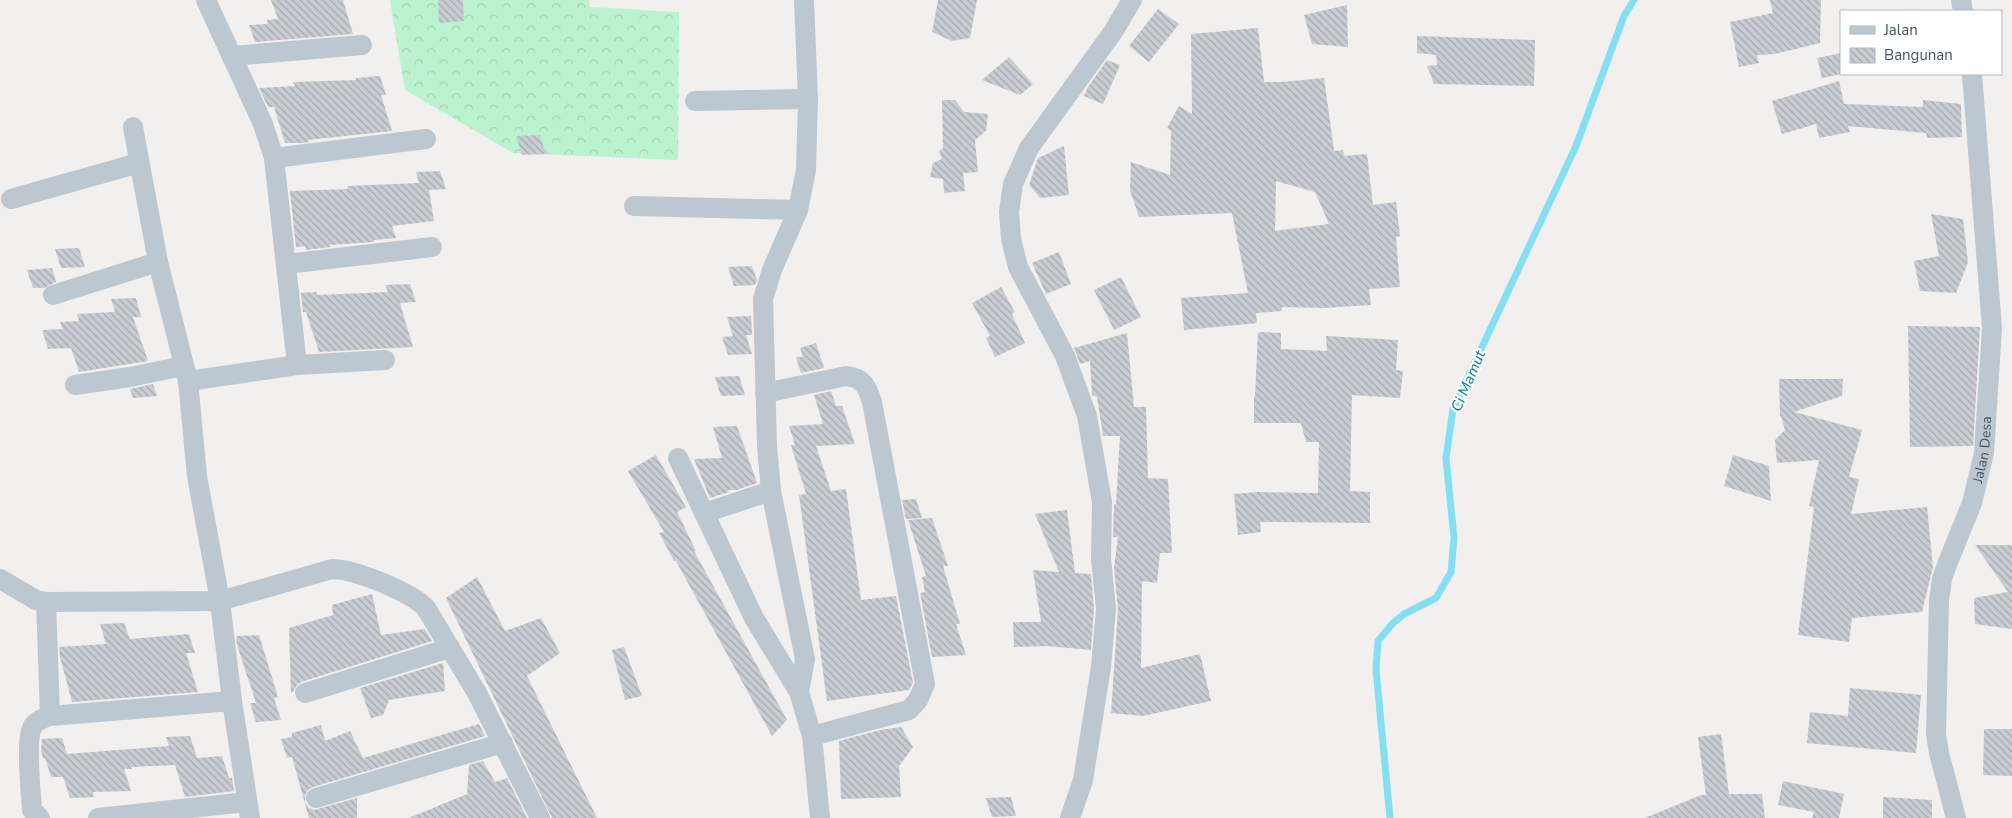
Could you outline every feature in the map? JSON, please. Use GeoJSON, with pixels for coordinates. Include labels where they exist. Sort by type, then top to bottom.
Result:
{"type":"FeatureCollection","features":[{"type":"Feature","properties":{"kind":"street"},"geometry":{"type":"LineString","coordinates":[[206,0],[263,124],[274,158],[297,365]]}},
{"type":"Feature","properties":{"kind":"street"},"geometry":{"type":"LineString","coordinates":[[798,692],[805,659],[772,491],[767,446],[762,299],[772,270],[798,210],[806,170],[808,99],[804,0]]}},
{"type":"Feature","properties":{"kind":"street"},"geometry":{"type":"LineString","coordinates":[[1070,818],[1083,780],[1101,667],[1106,609],[1101,558],[1102,502],[1087,416],[1065,356],[1018,267],[1011,239],[1010,212],[1014,184],[1029,148],[1113,32],[1132,0]]}},
{"type":"Feature","properties":{"kind":"street"},"geometry":{"type":"LineString","coordinates":[[232,56],[362,45]]}},
{"type":"Feature","properties":{"kind":"street","name":"Jalan Desa"},"geometry":{"type":"LineString","coordinates":[[1956,818],[1936,734],[1939,600],[1942,579],[1972,503],[1984,453],[1992,328],[1972,75]]}},
{"type":"Feature","properties":{"kind":"street"},"geometry":{"type":"LineString","coordinates":[[695,101],[808,99]]}},
{"type":"Feature","properties":{"kind":"street"},"geometry":{"type":"LineString","coordinates":[[98,818],[248,810],[220,601],[197,476],[186,373],[158,262],[132,127]]}},
{"type":"Feature","properties":{"kind":"street"},"geometry":{"type":"LineString","coordinates":[[274,158],[426,139]]}},
{"type":"Feature","properties":{"kind":"street"},"geometry":{"type":"LineString","coordinates":[[11,199],[139,163]]}},
{"type":"Feature","properties":{"kind":"street"},"geometry":{"type":"LineString","coordinates":[[634,206],[798,210]]}},
{"type":"Feature","properties":{"kind":"street"},"geometry":{"type":"LineString","coordinates":[[286,264],[432,247]]}},
{"type":"Feature","properties":{"kind":"street"},"geometry":{"type":"LineString","coordinates":[[53,295],[158,262]]}},
{"type":"Feature","properties":{"kind":"street"},"geometry":{"type":"LineString","coordinates":[[75,384],[130,377],[385,360]]}},
{"type":"Feature","properties":{"kind":"street"},"geometry":{"type":"LineString","coordinates":[[765,393],[846,376],[856,377],[867,388],[872,402],[925,684],[918,700],[909,710],[812,736]]}},
{"type":"Feature","properties":{"kind":"street"},"geometry":{"type":"LineString","coordinates":[[678,458],[754,618],[798,692],[812,736],[820,818]]}},
{"type":"Feature","properties":{"kind":"street"},"geometry":{"type":"LineString","coordinates":[[704,513],[772,491]]}},
{"type":"Feature","properties":{"kind":"street"},"geometry":{"type":"LineString","coordinates":[[0,580],[36,600],[46,602],[220,601],[332,569],[341,569],[400,590],[414,597],[426,608],[502,743],[540,818]]}},
{"type":"Feature","properties":{"kind":"street"},"geometry":{"type":"LineString","coordinates":[[46,602],[50,716]]}},
{"type":"Feature","properties":{"kind":"street"},"geometry":{"type":"LineString","coordinates":[[305,693],[450,648]]}},
{"type":"Feature","properties":{"kind":"street"},"geometry":{"type":"LineString","coordinates":[[40,818],[32,810],[29,741],[34,724],[50,716],[232,701]]}},
{"type":"Feature","properties":{"kind":"street"},"geometry":{"type":"LineString","coordinates":[[316,798],[502,743]]}},
{"type":"Feature","properties":{"kind":"green space"},"geometry":{"type":"Polygon","coordinates":[[[390,0],[589,0],[590,7],[679,12],[678,160],[513,153],[405,90],[390,0]]]}},
{"type":"Feature","properties":{"kind":"building"},"geometry":{"type":"Polygon","coordinates":[[[271,0],[343,0],[353,34],[255,42],[249,25],[268,24],[267,20],[278,19],[271,0]]]}},
{"type":"Feature","properties":{"kind":"building"},"geometry":{"type":"Polygon","coordinates":[[[438,0],[463,0],[464,21],[439,23],[438,0]]]}},
{"type":"Feature","properties":{"kind":"building"},"geometry":{"type":"Polygon","coordinates":[[[938,0],[977,0],[970,38],[952,41],[932,32],[938,0]]]}},
{"type":"Feature","properties":{"kind":"building"},"geometry":{"type":"Polygon","coordinates":[[[1770,0],[1821,0],[1820,43],[1775,54],[1757,55],[1759,63],[1739,67],[1730,22],[1773,13],[1770,0]]]}},
{"type":"Feature","properties":{"kind":"building"},"geometry":{"type":"Polygon","coordinates":[[[1347,5],[1348,47],[1312,44],[1304,15],[1347,5]]]}},
{"type":"Feature","properties":{"kind":"building"},"geometry":{"type":"Polygon","coordinates":[[[1158,9],[1179,24],[1149,62],[1129,46],[1158,9]]]}},
{"type":"Feature","properties":{"kind":"building"},"geometry":{"type":"Polygon","coordinates":[[[1258,28],[1264,82],[1324,78],[1334,151],[1343,150],[1344,156],[1367,154],[1373,205],[1396,202],[1400,236],[1396,237],[1400,287],[1369,289],[1371,305],[1323,308],[1282,307],[1282,311],[1256,313],[1257,323],[1184,330],[1181,298],[1248,293],[1232,213],[1139,217],[1130,190],[1131,162],[1170,175],[1171,131],[1167,128],[1179,106],[1192,114],[1191,34],[1258,28]],[[1276,181],[1275,231],[1329,224],[1315,192],[1276,181]]]}},
{"type":"Feature","properties":{"kind":"building"},"geometry":{"type":"Polygon","coordinates":[[[1417,36],[1535,40],[1534,86],[1434,84],[1427,66],[1437,65],[1436,55],[1417,53],[1417,36]]]}},
{"type":"Feature","properties":{"kind":"building"},"geometry":{"type":"Polygon","coordinates":[[[1840,53],[1840,74],[1822,78],[1817,58],[1840,53]]]}},
{"type":"Feature","properties":{"kind":"building"},"geometry":{"type":"Polygon","coordinates":[[[1009,57],[1033,84],[1020,95],[982,80],[1009,57]]]}},
{"type":"Feature","properties":{"kind":"building"},"geometry":{"type":"Polygon","coordinates":[[[1107,60],[1120,65],[1103,104],[1084,96],[1107,60]]]}},
{"type":"Feature","properties":{"kind":"building"},"geometry":{"type":"Polygon","coordinates":[[[380,76],[386,95],[381,95],[392,131],[308,140],[309,142],[302,143],[285,143],[274,107],[268,107],[259,88],[295,86],[293,82],[356,80],[356,78],[380,76]]]}},
{"type":"Feature","properties":{"kind":"building"},"geometry":{"type":"Polygon","coordinates":[[[1839,81],[1844,104],[1923,107],[1923,100],[1961,104],[1962,137],[1927,138],[1926,133],[1848,126],[1850,132],[1819,138],[1816,124],[1782,134],[1772,101],[1839,81]]]}},
{"type":"Feature","properties":{"kind":"building"},"geometry":{"type":"Polygon","coordinates":[[[942,100],[955,100],[964,112],[988,114],[986,131],[975,140],[978,172],[963,173],[965,191],[944,193],[943,179],[930,177],[933,163],[942,159],[939,150],[943,149],[942,100]]]}},
{"type":"Feature","properties":{"kind":"building"},"geometry":{"type":"Polygon","coordinates":[[[540,135],[546,154],[522,155],[516,136],[540,135]]]}},
{"type":"Feature","properties":{"kind":"building"},"geometry":{"type":"Polygon","coordinates":[[[1064,146],[1069,195],[1040,198],[1029,185],[1038,158],[1064,146]]]}},
{"type":"Feature","properties":{"kind":"building"},"geometry":{"type":"Polygon","coordinates":[[[440,171],[446,189],[429,190],[434,221],[392,226],[396,238],[374,240],[374,242],[330,245],[330,247],[306,250],[305,246],[296,247],[290,191],[348,189],[347,186],[419,183],[416,172],[440,171]]]}},
{"type":"Feature","properties":{"kind":"building"},"geometry":{"type":"Polygon","coordinates":[[[1931,214],[1963,219],[1968,262],[1956,293],[1920,291],[1914,261],[1939,256],[1931,214]]]}},
{"type":"Feature","properties":{"kind":"building"},"geometry":{"type":"Polygon","coordinates":[[[79,248],[85,267],[61,268],[55,249],[79,248]]]}},
{"type":"Feature","properties":{"kind":"building"},"geometry":{"type":"Polygon","coordinates":[[[1059,252],[1071,284],[1046,294],[1032,263],[1059,252]]]}},
{"type":"Feature","properties":{"kind":"building"},"geometry":{"type":"Polygon","coordinates":[[[752,266],[757,280],[755,285],[734,286],[728,267],[752,266]]]}},
{"type":"Feature","properties":{"kind":"building"},"geometry":{"type":"Polygon","coordinates":[[[52,268],[56,282],[44,288],[33,288],[27,270],[52,268]]]}},
{"type":"Feature","properties":{"kind":"building"},"geometry":{"type":"Polygon","coordinates":[[[1121,277],[1141,317],[1114,330],[1094,290],[1121,277]]]}},
{"type":"Feature","properties":{"kind":"building"},"geometry":{"type":"Polygon","coordinates":[[[410,284],[416,302],[400,303],[413,347],[319,352],[306,312],[303,312],[301,293],[316,292],[317,295],[388,292],[385,285],[410,284]]]}},
{"type":"Feature","properties":{"kind":"building"},"geometry":{"type":"Polygon","coordinates":[[[1001,287],[1015,312],[1012,314],[1025,343],[995,357],[986,338],[990,336],[972,303],[1001,287]]]}},
{"type":"Feature","properties":{"kind":"building"},"geometry":{"type":"Polygon","coordinates":[[[136,298],[141,317],[133,317],[148,361],[79,372],[71,348],[48,349],[42,330],[63,329],[60,322],[79,321],[77,314],[115,312],[111,299],[136,298]]]}},
{"type":"Feature","properties":{"kind":"building"},"geometry":{"type":"Polygon","coordinates":[[[751,316],[752,335],[746,335],[752,354],[728,355],[722,337],[745,335],[733,336],[727,317],[751,316]]]}},
{"type":"Feature","properties":{"kind":"building"},"geometry":{"type":"Polygon","coordinates":[[[1908,326],[1980,327],[1973,446],[1910,447],[1908,326]]]}},
{"type":"Feature","properties":{"kind":"building"},"geometry":{"type":"Polygon","coordinates":[[[1258,332],[1281,333],[1281,349],[1327,351],[1326,336],[1398,340],[1396,370],[1403,371],[1400,398],[1352,395],[1350,491],[1370,492],[1370,523],[1260,522],[1261,532],[1238,535],[1234,494],[1257,492],[1318,493],[1319,442],[1306,442],[1301,423],[1254,423],[1258,332]]]}},
{"type":"Feature","properties":{"kind":"building"},"geometry":{"type":"Polygon","coordinates":[[[1127,333],[1134,407],[1146,407],[1148,478],[1168,479],[1172,553],[1160,553],[1157,583],[1142,581],[1141,668],[1200,654],[1211,701],[1143,716],[1111,713],[1118,610],[1114,568],[1118,537],[1113,537],[1114,504],[1116,504],[1120,436],[1103,436],[1097,397],[1092,395],[1090,361],[1080,364],[1074,348],[1127,333]]]}},
{"type":"Feature","properties":{"kind":"building"},"geometry":{"type":"Polygon","coordinates":[[[816,343],[824,368],[801,373],[796,357],[803,357],[800,348],[816,343]]]}},
{"type":"Feature","properties":{"kind":"building"},"geometry":{"type":"Polygon","coordinates":[[[739,376],[745,395],[721,396],[715,377],[739,376]]]}},
{"type":"Feature","properties":{"kind":"building"},"geometry":{"type":"Polygon","coordinates":[[[1779,379],[1843,379],[1842,396],[1794,412],[1862,430],[1849,477],[1859,479],[1851,514],[1927,507],[1933,567],[1922,612],[1852,618],[1849,642],[1798,635],[1814,507],[1809,506],[1819,460],[1777,463],[1775,440],[1785,430],[1780,417],[1779,379]]]}},
{"type":"Feature","properties":{"kind":"building"},"geometry":{"type":"Polygon","coordinates":[[[153,384],[157,396],[133,398],[130,389],[153,384]]]}},
{"type":"Feature","properties":{"kind":"building"},"geometry":{"type":"Polygon","coordinates":[[[831,391],[836,406],[842,406],[855,444],[816,446],[831,491],[846,489],[861,600],[896,596],[913,683],[909,690],[827,701],[799,495],[806,494],[791,445],[795,445],[789,426],[823,424],[814,395],[831,391]]]}},
{"type":"Feature","properties":{"kind":"building"},"geometry":{"type":"Polygon","coordinates":[[[737,426],[757,483],[737,490],[728,490],[729,492],[710,498],[694,459],[722,458],[713,427],[737,426]]]}},
{"type":"Feature","properties":{"kind":"building"},"geometry":{"type":"Polygon","coordinates":[[[656,455],[686,507],[677,512],[696,551],[694,551],[787,720],[772,736],[676,561],[674,561],[659,533],[664,532],[628,471],[656,455]]]}},
{"type":"Feature","properties":{"kind":"building"},"geometry":{"type":"Polygon","coordinates":[[[1733,455],[1769,466],[1771,501],[1724,486],[1733,455]]]}},
{"type":"Feature","properties":{"kind":"building"},"geometry":{"type":"Polygon","coordinates":[[[916,499],[922,518],[906,519],[902,500],[916,499]]]}},
{"type":"Feature","properties":{"kind":"building"},"geometry":{"type":"Polygon","coordinates":[[[1067,510],[1075,573],[1091,574],[1094,609],[1091,650],[1047,646],[1014,647],[1013,622],[1041,622],[1033,570],[1059,572],[1035,514],[1067,510]]]}},
{"type":"Feature","properties":{"kind":"building"},"geometry":{"type":"Polygon","coordinates":[[[932,518],[948,566],[943,566],[960,624],[956,624],[966,655],[932,657],[920,593],[925,592],[922,577],[926,576],[908,520],[932,518]]]}},
{"type":"Feature","properties":{"kind":"building"},"geometry":{"type":"Polygon","coordinates":[[[1975,545],[2012,545],[2012,629],[1975,624],[1974,598],[2008,592],[1975,545]]]}},
{"type":"Feature","properties":{"kind":"building"},"geometry":{"type":"Polygon","coordinates":[[[477,577],[505,631],[541,618],[560,653],[527,676],[597,818],[552,818],[446,598],[477,577]]]}},
{"type":"Feature","properties":{"kind":"building"},"geometry":{"type":"Polygon","coordinates":[[[372,594],[381,635],[425,629],[432,641],[301,682],[291,693],[289,628],[333,615],[332,605],[372,594]]]}},
{"type":"Feature","properties":{"kind":"building"},"geometry":{"type":"Polygon","coordinates":[[[124,623],[130,639],[189,634],[195,653],[186,653],[198,692],[72,702],[59,647],[106,644],[100,624],[124,623]]]}},
{"type":"Feature","properties":{"kind":"building"},"geometry":{"type":"Polygon","coordinates":[[[259,635],[278,697],[274,698],[281,720],[256,722],[250,703],[256,703],[237,645],[236,636],[259,635]]]}},
{"type":"Feature","properties":{"kind":"building"},"geometry":{"type":"Polygon","coordinates":[[[624,647],[642,696],[625,700],[612,650],[624,647]]]}},
{"type":"Feature","properties":{"kind":"building"},"geometry":{"type":"Polygon","coordinates":[[[443,663],[445,691],[389,700],[383,715],[371,718],[360,688],[443,663]]]}},
{"type":"Feature","properties":{"kind":"building"},"geometry":{"type":"Polygon","coordinates":[[[1850,688],[1921,695],[1916,753],[1807,743],[1810,712],[1848,716],[1850,688]]]}},
{"type":"Feature","properties":{"kind":"building"},"geometry":{"type":"Polygon","coordinates":[[[479,724],[485,736],[313,787],[305,795],[305,802],[308,807],[314,810],[357,798],[357,818],[309,818],[292,757],[287,758],[281,739],[292,737],[292,733],[321,725],[325,741],[350,731],[363,758],[479,724]]]}},
{"type":"Feature","properties":{"kind":"building"},"geometry":{"type":"Polygon","coordinates":[[[901,727],[913,747],[899,766],[901,797],[841,799],[839,741],[880,730],[901,727]]]}},
{"type":"Feature","properties":{"kind":"building"},"geometry":{"type":"Polygon","coordinates":[[[1984,729],[2012,729],[2012,776],[1983,775],[1984,729]]]}},
{"type":"Feature","properties":{"kind":"building"},"geometry":{"type":"Polygon","coordinates":[[[1721,734],[1729,794],[1762,794],[1765,818],[1645,818],[1701,795],[1706,795],[1698,737],[1721,734]]]}},
{"type":"Feature","properties":{"kind":"building"},"geometry":{"type":"Polygon","coordinates":[[[190,736],[197,758],[222,756],[229,778],[232,778],[234,791],[185,797],[175,765],[124,769],[131,791],[93,792],[94,797],[70,798],[63,777],[51,777],[41,751],[42,739],[62,738],[67,754],[169,746],[166,737],[190,736]]]}},
{"type":"Feature","properties":{"kind":"building"},"geometry":{"type":"Polygon","coordinates":[[[483,761],[495,782],[507,778],[527,818],[409,818],[467,794],[469,765],[483,761]]]}},
{"type":"Feature","properties":{"kind":"building"},"geometry":{"type":"Polygon","coordinates":[[[1783,781],[1844,794],[1839,818],[1812,818],[1814,812],[1778,805],[1783,781]]]}},
{"type":"Feature","properties":{"kind":"building"},"geometry":{"type":"Polygon","coordinates":[[[1011,797],[1016,816],[992,817],[986,798],[1011,797]]]}},
{"type":"Feature","properties":{"kind":"building"},"geometry":{"type":"Polygon","coordinates":[[[1883,797],[1932,800],[1932,818],[1883,818],[1883,797]]]}},
{"type":"Feature","properties":{"kind":"waterway","name":"Ci Mamut"},"geometry":{"type":"LineString","coordinates":[[1390,818],[1376,669],[1378,641],[1393,623],[1404,614],[1436,598],[1451,572],[1454,538],[1446,458],[1453,409],[1576,146],[1624,16],[1634,0]]}}]}
